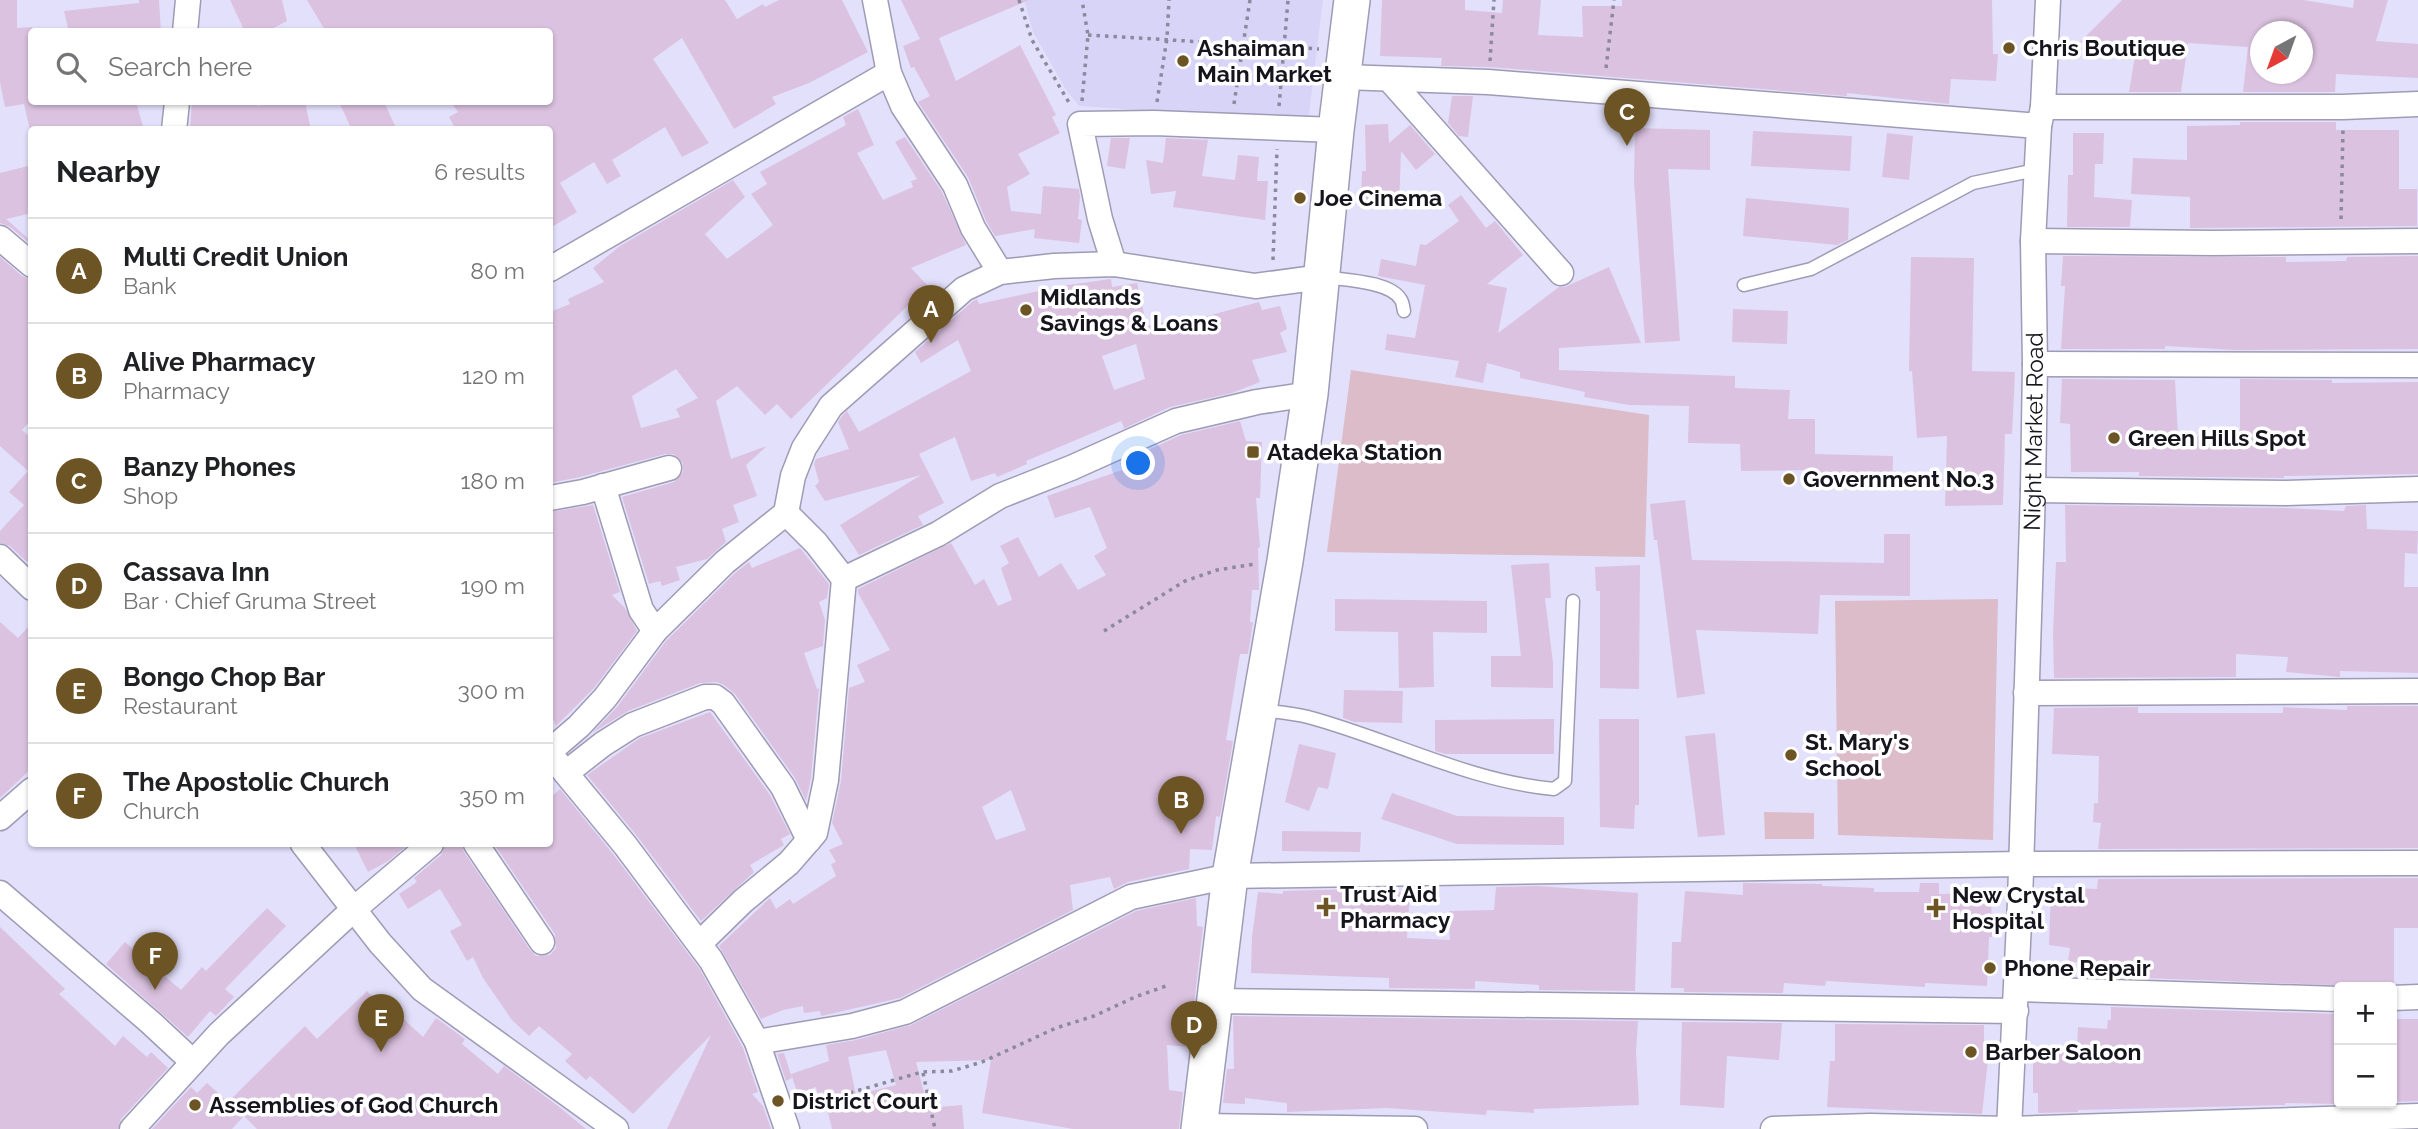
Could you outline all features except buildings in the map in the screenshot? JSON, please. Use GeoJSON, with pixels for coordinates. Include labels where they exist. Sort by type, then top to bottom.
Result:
{"type":"FeatureCollection","features":[{"type":"Feature","properties":{"kind":"main road"},"geometry":{"type":"LineString","coordinates":[[1199,1127],[1230,876],[1285,561],[1310,394],[1336,130],[1352,0]]}},
{"type":"Feature","properties":{"kind":"street"},"geometry":{"type":"LineString","coordinates":[[185,28],[188,0]]}},
{"type":"Feature","properties":{"kind":"street"},"geometry":{"type":"LineString","coordinates":[[875,0],[889,73],[903,106],[955,185],[973,228],[1000,272]]}},
{"type":"Feature","properties":{"kind":"street","name":"Night Market Road"},"geometry":{"type":"LineString","coordinates":[[2009,1129],[2022,864],[2033,489],[2033,241],[2048,0]]}},
{"type":"Feature","properties":{"kind":"street"},"geometry":{"type":"LineString","coordinates":[[1345,64],[1390,79],[1488,82],[2041,117],[2418,104]]}},
{"type":"Feature","properties":{"kind":"street"},"geometry":{"type":"LineString","coordinates":[[553,268],[889,73]]}},
{"type":"Feature","properties":{"kind":"street"},"geometry":{"type":"LineString","coordinates":[[1390,79],[1561,272]]}},
{"type":"Feature","properties":{"kind":"street"},"geometry":{"type":"LineString","coordinates":[[174,126],[177,105]]}},
{"type":"Feature","properties":{"kind":"street"},"geometry":{"type":"LineString","coordinates":[[1114,264],[1100,219],[1080,124],[1154,122],[1336,130]]}},
{"type":"Feature","properties":{"kind":"street"},"geometry":{"type":"LineString","coordinates":[[0,239],[28,262]]}},
{"type":"Feature","properties":{"kind":"street"},"geometry":{"type":"LineString","coordinates":[[2033,241],[2418,241]]}},
{"type":"Feature","properties":{"kind":"street"},"geometry":{"type":"LineString","coordinates":[[553,749],[605,698],[655,631],[725,562],[786,513],[793,476],[804,448],[831,406],[964,289],[1000,272],[1054,266],[1114,264],[1255,286],[1322,277]]}},
{"type":"Feature","properties":{"kind":"street"},"geometry":{"type":"LineString","coordinates":[[2035,364],[2418,365]]}},
{"type":"Feature","properties":{"kind":"street"},"geometry":{"type":"LineString","coordinates":[[844,579],[938,534],[1000,496],[1176,421],[1257,402],[1310,394]]}},
{"type":"Feature","properties":{"kind":"street"},"geometry":{"type":"LineString","coordinates":[[553,497],[669,468]]}},
{"type":"Feature","properties":{"kind":"street"},"geometry":{"type":"LineString","coordinates":[[603,486],[640,610],[655,631]]}},
{"type":"Feature","properties":{"kind":"street"},"geometry":{"type":"LineString","coordinates":[[2033,489],[2286,493],[2418,489]]}},
{"type":"Feature","properties":{"kind":"street"},"geometry":{"type":"LineString","coordinates":[[700,943],[743,901],[789,863],[815,833],[827,780],[844,579],[816,543],[786,513]]}},
{"type":"Feature","properties":{"kind":"street"},"geometry":{"type":"LineString","coordinates":[[0,557],[28,585]]}},
{"type":"Feature","properties":{"kind":"street"},"geometry":{"type":"LineString","coordinates":[[2026,693],[2418,691]]}},
{"type":"Feature","properties":{"kind":"street"},"geometry":{"type":"LineString","coordinates":[[566,773],[633,725],[705,697],[715,697],[723,703],[783,787],[809,840]]}},
{"type":"Feature","properties":{"kind":"street"},"geometry":{"type":"LineString","coordinates":[[553,756],[700,943],[757,1042],[785,1121]]}},
{"type":"Feature","properties":{"kind":"street"},"geometry":{"type":"LineString","coordinates":[[0,818],[28,794]]}},
{"type":"Feature","properties":{"kind":"street"},"geometry":{"type":"LineString","coordinates":[[305,847],[422,989],[615,1129]]}},
{"type":"Feature","properties":{"kind":"street"},"geometry":{"type":"LineString","coordinates":[[132,1129],[219,1034],[354,909],[427,847]]}},
{"type":"Feature","properties":{"kind":"street"},"geometry":{"type":"LineString","coordinates":[[478,847],[542,942]]}},
{"type":"Feature","properties":{"kind":"street"},"geometry":{"type":"LineString","coordinates":[[757,1042],[852,1026],[905,1012],[1130,897],[1230,876],[2022,864],[2418,863]]}},
{"type":"Feature","properties":{"kind":"street"},"geometry":{"type":"LineString","coordinates":[[0,892],[193,1062]]}},
{"type":"Feature","properties":{"kind":"street"},"geometry":{"type":"LineString","coordinates":[[2397,998],[2418,997]]}},
{"type":"Feature","properties":{"kind":"street"},"geometry":{"type":"LineString","coordinates":[[1215,1000],[2334,999]]}},
{"type":"Feature","properties":{"kind":"street"},"geometry":{"type":"LineString","coordinates":[[1773,1129],[1870,1126],[2009,1129],[2418,1116]]}},
{"type":"Feature","properties":{"kind":"street"},"geometry":{"type":"LineString","coordinates":[[1199,1127],[1415,1129]]}},
{"type":"Feature","properties":{"kind":"lane"},"geometry":{"type":"LineString","coordinates":[[1744,285],[1811,269],[1923,207],[1973,183],[2036,170]]}},
{"type":"Feature","properties":{"kind":"lane"},"geometry":{"type":"LineString","coordinates":[[1322,277],[1372,284],[1393,292],[1401,299],[1404,311]]}},
{"type":"Feature","properties":{"kind":"lane"},"geometry":{"type":"LineString","coordinates":[[1260,710],[1307,717],[1432,761],[1527,787],[1554,789],[1565,781],[1573,601]]}},
{"type":"Feature","properties":{"kind":"path"},"geometry":{"type":"LineString","coordinates":[[1020,0],[1032,40],[1080,124]]}},
{"type":"Feature","properties":{"kind":"path"},"geometry":{"type":"LineString","coordinates":[[1080,124],[1088,35],[1082,0]]}},
{"type":"Feature","properties":{"kind":"path"},"geometry":{"type":"LineString","coordinates":[[1154,122],[1167,38],[1169,0]]}},
{"type":"Feature","properties":{"kind":"path"},"geometry":{"type":"LineString","coordinates":[[1231,127],[1250,0]]}},
{"type":"Feature","properties":{"kind":"path"},"geometry":{"type":"LineString","coordinates":[[1488,82],[1494,0]]}},
{"type":"Feature","properties":{"kind":"path"},"geometry":{"type":"LineString","coordinates":[[1603,91],[1614,0]]}},
{"type":"Feature","properties":{"kind":"path"},"geometry":{"type":"LineString","coordinates":[[1088,35],[1243,43],[1284,49],[1345,64]]}},
{"type":"Feature","properties":{"kind":"path"},"geometry":{"type":"LineString","coordinates":[[2340,242],[2343,107]]}},
{"type":"Feature","properties":{"kind":"path"},"geometry":{"type":"LineString","coordinates":[[1104,631],[1185,581],[1217,570],[1285,561]]}},
{"type":"Feature","properties":{"kind":"path"},"geometry":{"type":"LineString","coordinates":[[785,1121],[838,1094],[922,1072],[952,1071],[982,1062],[1056,1028],[1094,1016],[1169,985]]}},
{"type":"Feature","properties":{"kind":"path"},"geometry":{"type":"LineString","coordinates":[[922,1072],[935,1129]]}},
{"type":"Feature","properties":{"kind":"shaded area","name":"Ashaiman Main Market"},"geometry":{"type":"Polygon","coordinates":[[[1024,0],[1323,0],[1308,122],[1079,106],[1066,90],[1033,32],[1024,0]]]}},
{"type":"Feature","properties":{"kind":"shaded area"},"geometry":{"type":"Polygon","coordinates":[[[1351,370],[1649,415],[1645,557],[1327,552],[1351,370]]]}},
{"type":"Feature","properties":{"kind":"shaded area"},"geometry":{"type":"Polygon","coordinates":[[[1998,599],[1993,840],[1838,835],[1835,601],[1998,599]]]}},
{"type":"Feature","properties":{"kind":"shaded area"},"geometry":{"type":"Polygon","coordinates":[[[1764,812],[1814,813],[1814,839],[1765,839],[1764,812]]]}},
{"type":"Feature","properties":{"kind":"place","name":"Chris Boutique"},"geometry":{"type":"Point","coordinates":[2009,48]}},
{"type":"Feature","properties":{"kind":"place","name":"Ashaiman Main Market"},"geometry":{"type":"Point","coordinates":[1183,61]}},
{"type":"Feature","properties":{"kind":"place","name":"Banzy Phones"},"geometry":{"type":"Point","coordinates":[1627,146]}},
{"type":"Feature","properties":{"kind":"place","name":"Joe Cinema"},"geometry":{"type":"Point","coordinates":[1300,198]}},
{"type":"Feature","properties":{"kind":"place","name":"Midlands Savings & Loans"},"geometry":{"type":"Point","coordinates":[1026,310]}},
{"type":"Feature","properties":{"kind":"place","name":"Multi Credit Union"},"geometry":{"type":"Point","coordinates":[931,343]}},
{"type":"Feature","properties":{"kind":"place","name":"Green Hills Spot"},"geometry":{"type":"Point","coordinates":[2114,438]}},
{"type":"Feature","properties":{"kind":"place","name":"Atadeka Station"},"geometry":{"type":"Point","coordinates":[1253,452]}},
{"type":"Feature","properties":{"kind":"place","name":"Government No.3"},"geometry":{"type":"Point","coordinates":[1789,479]}},
{"type":"Feature","properties":{"kind":"place","name":"St. Mary's School"},"geometry":{"type":"Point","coordinates":[1791,755]}},
{"type":"Feature","properties":{"kind":"place","name":"Alive Pharmacy"},"geometry":{"type":"Point","coordinates":[1181,834]}},
{"type":"Feature","properties":{"kind":"place","name":"Trust Aid Pharmacy"},"geometry":{"type":"Point","coordinates":[1326,907]}},
{"type":"Feature","properties":{"kind":"place","name":"New Crystal Hospital"},"geometry":{"type":"Point","coordinates":[1936,908]}},
{"type":"Feature","properties":{"kind":"place","name":"Phone Repair"},"geometry":{"type":"Point","coordinates":[1990,968]}},
{"type":"Feature","properties":{"kind":"place","name":"The Apostolic Church"},"geometry":{"type":"Point","coordinates":[155,990]}},
{"type":"Feature","properties":{"kind":"place","name":"Bongo Chop Bar"},"geometry":{"type":"Point","coordinates":[381,1052]}},
{"type":"Feature","properties":{"kind":"place","name":"Barber Saloon"},"geometry":{"type":"Point","coordinates":[1971,1052]}},
{"type":"Feature","properties":{"kind":"place","name":"Cassava Inn"},"geometry":{"type":"Point","coordinates":[1194,1059]}},
{"type":"Feature","properties":{"kind":"place","name":"District Court"},"geometry":{"type":"Point","coordinates":[778,1101]}},
{"type":"Feature","properties":{"kind":"place","name":"Assemblies of God Church"},"geometry":{"type":"Point","coordinates":[195,1105]}}]}
